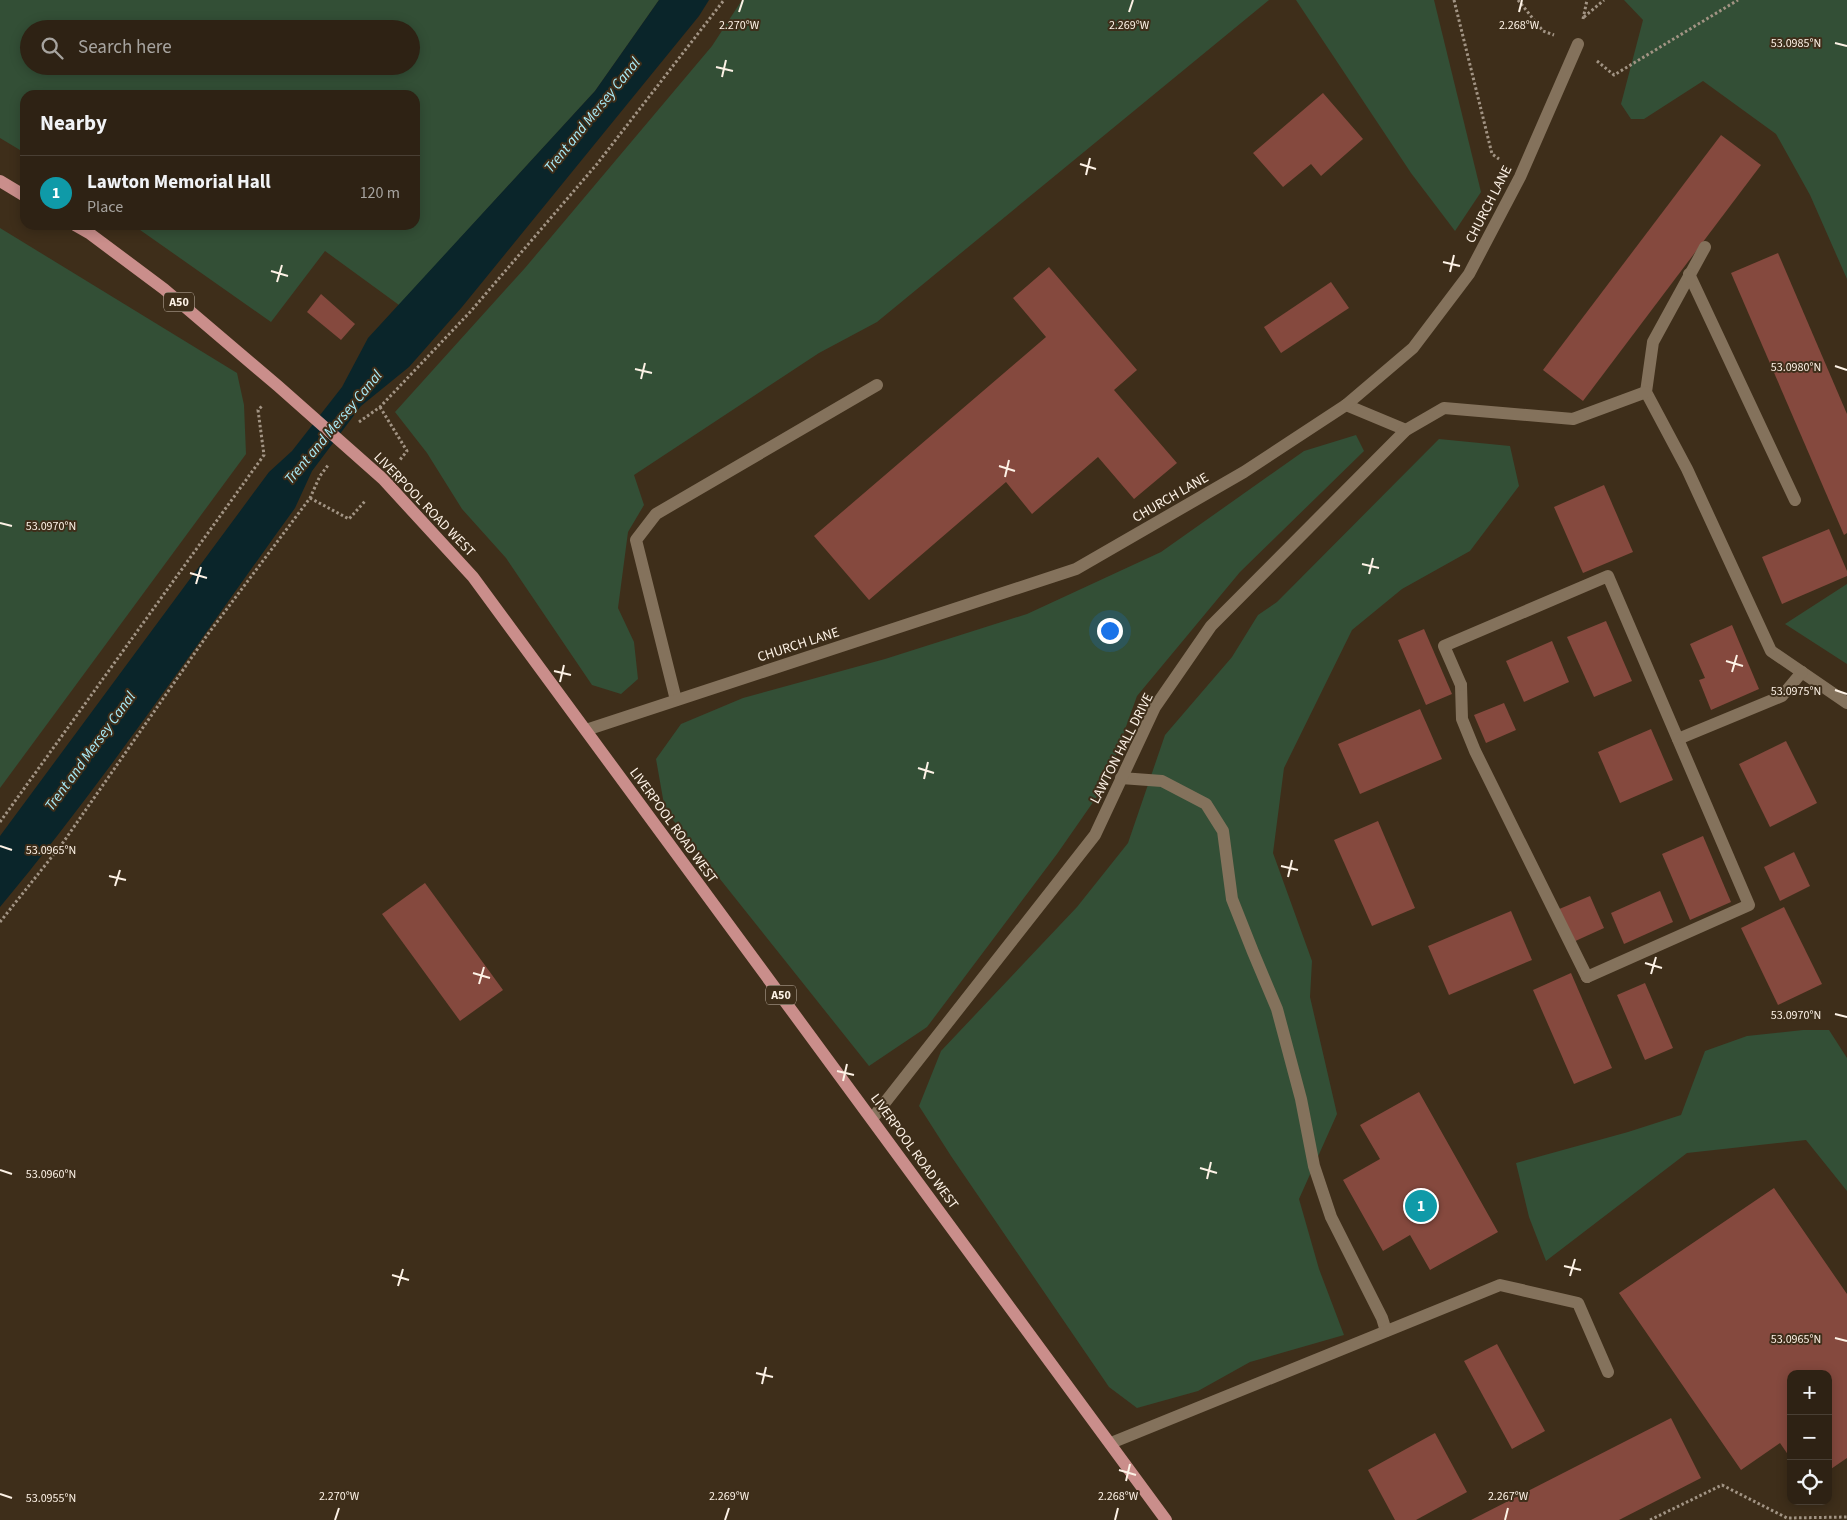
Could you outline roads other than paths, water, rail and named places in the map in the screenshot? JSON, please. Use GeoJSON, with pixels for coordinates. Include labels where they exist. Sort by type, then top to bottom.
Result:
{"type":"FeatureCollection","features":[{"type":"Feature","properties":{"kind":"main road"},"geometry":{"type":"LineString","coordinates":[[0,181],[20,193]]}},
{"type":"Feature","properties":{"kind":"main road","name":"LIVERPOOL ROAD WEST"},"geometry":{"type":"LineString","coordinates":[[84,230],[164,289],[383,479],[473,577],[1166,1520]]}},
{"type":"Feature","properties":{"kind":"street","name":"CHURCH LANE"},"geometry":{"type":"LineString","coordinates":[[586,730],[1076,569],[1244,472],[1346,405],[1413,348],[1470,274],[1520,177],[1578,44]]}},
{"type":"Feature","properties":{"kind":"street"},"geometry":{"type":"LineString","coordinates":[[1705,247],[1653,342],[1646,392],[1687,469],[1771,651],[1847,703]]}},
{"type":"Feature","properties":{"kind":"street"},"geometry":{"type":"LineString","coordinates":[[1689,274],[1795,500]]}},
{"type":"Feature","properties":{"kind":"street"},"geometry":{"type":"LineString","coordinates":[[676,700],[636,540],[656,514],[877,385]]}},
{"type":"Feature","properties":{"kind":"street","name":"LAWTON HALL DRIVE"},"geometry":{"type":"LineString","coordinates":[[872,1119],[1095,835],[1155,707],[1211,626],[1406,430],[1444,408],[1573,419],[1646,392]]}},
{"type":"Feature","properties":{"kind":"street"},"geometry":{"type":"LineString","coordinates":[[1346,405],[1406,430]]}},
{"type":"Feature","properties":{"kind":"street"},"geometry":{"type":"LineString","coordinates":[[1608,576],[1678,739],[1749,905],[1587,977],[1475,751],[1462,719],[1461,685],[1444,646],[1608,576]]}},
{"type":"Feature","properties":{"kind":"street"},"geometry":{"type":"LineString","coordinates":[[1678,739],[1782,696],[1802,672]]}},
{"type":"Feature","properties":{"kind":"street"},"geometry":{"type":"LineString","coordinates":[[1121,778],[1162,781],[1206,804],[1223,832],[1232,899],[1252,952],[1277,1009],[1300,1099],[1314,1166],[1331,1217],[1382,1318],[1386,1331]]}},
{"type":"Feature","properties":{"kind":"street"},"geometry":{"type":"LineString","coordinates":[[1111,1443],[1500,1285],[1578,1303],[1608,1372]]}},
{"type":"Feature","properties":{"kind":"water","name":"Trent and Mersey Canal"},"geometry":{"type":"Polygon","coordinates":[[[659,0],[709,0],[699,16],[462,307],[409,367],[361,406],[312,471],[295,508],[151,710],[77,810],[0,907],[0,836],[269,472],[292,451],[342,387],[368,338],[595,91],[659,0]]]}},
{"type":"Feature","properties":{"kind":"place","name":"Lawton Memorial Hall"},"geometry":{"type":"Point","coordinates":[1421,1206]}}]}
